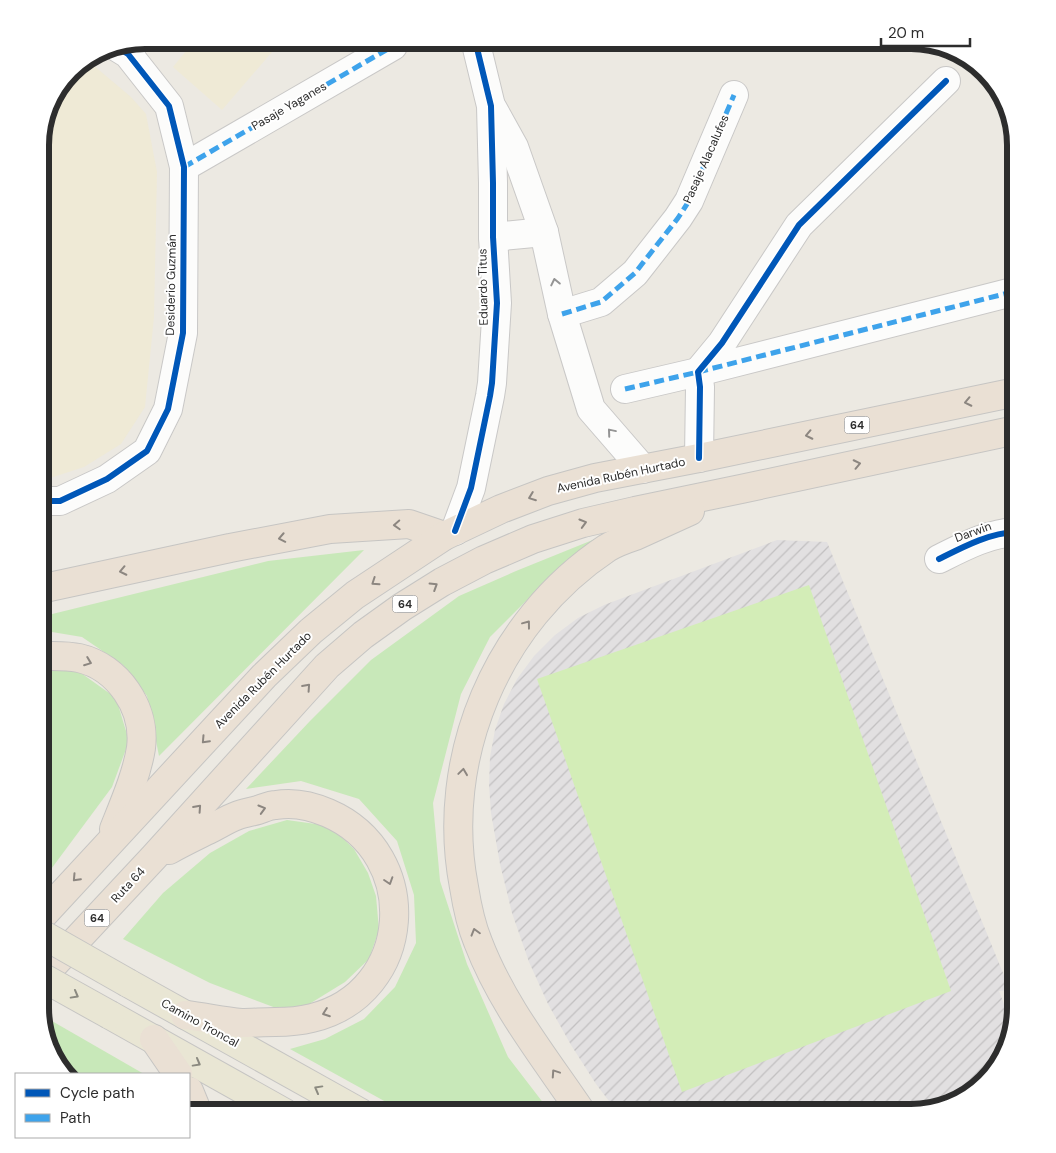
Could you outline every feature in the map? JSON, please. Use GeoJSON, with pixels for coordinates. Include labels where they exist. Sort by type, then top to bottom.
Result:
{"type":"FeatureCollection","features":[{"type":"Feature","properties":{"kind":"highway","name":"Avenida Rubén Hurtado"},"geometry":{"type":"LineString","coordinates":[[110,842],[264,676],[311,631],[355,595],[450,533],[501,509],[548,491],[595,478],[1007,394]]}},
{"type":"Feature","properties":{"kind":"highway","name":"64"},"geometry":{"type":"LineString","coordinates":[[154,857],[327,666],[363,634],[402,606],[484,560],[533,539],[583,523],[1007,432]]}},
{"type":"Feature","properties":{"kind":"highway"},"geometry":{"type":"LineString","coordinates":[[576,1104],[509,1006],[477,941],[467,906],[460,870],[459,798],[466,753],[487,690],[504,656],[550,596],[578,570],[609,547],[741,489]]}},
{"type":"Feature","properties":{"kind":"highway"},"geometry":{"type":"LineString","coordinates":[[49,586],[330,529],[408,524],[450,533]]}},
{"type":"Feature","properties":{"kind":"highway"},"geometry":{"type":"LineString","coordinates":[[49,656],[80,658],[97,665],[113,676],[125,689],[139,717],[141,748],[138,763],[110,842]]}},
{"type":"Feature","properties":{"kind":"highway"},"geometry":{"type":"LineString","coordinates":[[154,857],[235,816],[276,805],[297,805],[318,809],[337,817],[355,829],[370,844],[382,862],[390,881],[394,903],[394,925],[390,946],[381,966],[368,984],[352,1000],[333,1011],[291,1022],[242,1023],[185,1015]]}},
{"type":"Feature","properties":{"kind":"highway","name":"64"},"geometry":{"type":"LineString","coordinates":[[49,908],[110,842]]}},
{"type":"Feature","properties":{"kind":"highway","name":"Ruta 64"},"geometry":{"type":"LineString","coordinates":[[49,968],[154,857]]}},
{"type":"Feature","properties":{"kind":"highway"},"geometry":{"type":"LineString","coordinates":[[154,1039],[177,1073]]}},
{"type":"Feature","properties":{"kind":"main road","name":"Camino Troncal"},"geometry":{"type":"LineString","coordinates":[[49,939],[345,1104]]}},
{"type":"Feature","properties":{"kind":"main road"},"geometry":{"type":"LineString","coordinates":[[49,983],[269,1104]]}},
{"type":"Feature","properties":{"kind":"street","name":"Pasaje Yaganes"},"geometry":{"type":"LineString","coordinates":[[184,167],[388,49]]}},
{"type":"Feature","properties":{"kind":"street","name":"Eduardo Titus"},"geometry":{"type":"LineString","coordinates":[[450,533],[471,488],[492,383],[497,303],[493,237],[491,106],[476,49]]}},
{"type":"Feature","properties":{"kind":"street","name":"Desiderio Guzmán"},"geometry":{"type":"LineString","coordinates":[[49,501],[60,501],[107,479],[147,451],[168,409],[184,333],[184,167],[169,106],[129,50]]}},
{"type":"Feature","properties":{"kind":"street"},"geometry":{"type":"LineString","coordinates":[[699,458],[700,387],[698,372],[722,343],[799,225],[946,81]]}},
{"type":"Feature","properties":{"kind":"street","name":"Pasaje Alacalufes"},"geometry":{"type":"LineString","coordinates":[[562,314],[601,302],[635,273],[689,201],[734,95]]}},
{"type":"Feature","properties":{"kind":"street","name":"Eduardo Titus"},"geometry":{"type":"LineString","coordinates":[[491,106],[514,147],[544,232],[562,314],[591,409],[642,469]]}},
{"type":"Feature","properties":{"kind":"street"},"geometry":{"type":"LineString","coordinates":[[493,237],[544,232]]}},
{"type":"Feature","properties":{"kind":"street"},"geometry":{"type":"LineString","coordinates":[[625,389],[1007,293]]}},
{"type":"Feature","properties":{"kind":"street","name":"Darwin"},"geometry":{"type":"LineString","coordinates":[[939,559],[969,544],[1007,532]]}},
{"type":"Feature","properties":{"kind":"shaded area"},"geometry":{"type":"Polygon","coordinates":[[[188,49],[268,49],[272,52],[222,110],[173,67],[188,49]]]}},
{"type":"Feature","properties":{"kind":"shaded area"},"geometry":{"type":"Polygon","coordinates":[[[92,65],[131,97],[146,114],[157,172],[154,317],[145,407],[121,444],[84,467],[49,478],[49,138],[56,108],[65,91],[81,73],[92,65]]]}},
{"type":"Feature","properties":{"kind":"shaded area"},"geometry":{"type":"Polygon","coordinates":[[[777,540],[827,542],[1007,983],[1007,990],[999,991],[1007,1011],[1002,1039],[991,1062],[970,1084],[948,1097],[930,1102],[911,1104],[611,1104],[571,1045],[548,1004],[529,962],[512,913],[500,864],[491,813],[489,785],[490,757],[495,730],[504,704],[517,679],[534,656],[555,635],[578,618],[604,605],[777,540]]]}},
{"type":"Feature","properties":{"kind":"green space"},"geometry":{"type":"Polygon","coordinates":[[[605,535],[557,570],[490,637],[461,694],[433,803],[440,881],[467,964],[508,1057],[544,1104],[390,1104],[290,1049],[325,1039],[364,1019],[395,987],[416,943],[414,895],[397,841],[359,799],[301,781],[246,789],[371,660],[459,596],[605,535]]]}},
{"type":"Feature","properties":{"kind":"green space"},"geometry":{"type":"Polygon","coordinates":[[[364,550],[159,756],[147,696],[123,665],[82,637],[49,632],[49,615],[268,561],[364,550]]]}},
{"type":"Feature","properties":{"kind":"green space"},"geometry":{"type":"Polygon","coordinates":[[[809,585],[951,991],[682,1092],[537,679],[809,585]]]}},
{"type":"Feature","properties":{"kind":"green space"},"geometry":{"type":"Polygon","coordinates":[[[49,669],[81,673],[116,698],[129,741],[112,787],[49,872],[49,669]]]}},
{"type":"Feature","properties":{"kind":"green space"},"geometry":{"type":"Polygon","coordinates":[[[287,820],[330,826],[354,849],[368,873],[376,896],[379,930],[369,959],[345,982],[306,1006],[276,1008],[210,983],[123,939],[163,893],[210,853],[249,831],[287,820]]]}},
{"type":"Feature","properties":{"kind":"green space"},"geometry":{"type":"Polygon","coordinates":[[[50,1020],[142,1073],[74,1073],[56,1045],[50,1020]]]}},
{"type":"Feature","properties":{"kind":"marked path"},"geometry":{"type":"LineString","coordinates":[[184,167],[388,49]]}},
{"type":"Feature","properties":{"kind":"marked path"},"geometry":{"type":"LineString","coordinates":[[128,54],[131,50]]}},
{"type":"Feature","properties":{"kind":"marked path"},"geometry":{"type":"LineString","coordinates":[[562,314],[601,302],[635,273],[689,201],[734,95]]}},
{"type":"Feature","properties":{"kind":"marked path"},"geometry":{"type":"LineString","coordinates":[[625,389],[1007,293]]}},
{"type":"Feature","properties":{"kind":"cycle path"},"geometry":{"type":"LineString","coordinates":[[455,531],[471,488],[490,396],[497,303],[493,237],[491,106],[477,49]]}},
{"type":"Feature","properties":{"kind":"cycle path"},"geometry":{"type":"LineString","coordinates":[[49,501],[60,501],[107,479],[147,451],[168,409],[183,333],[184,167],[169,106],[128,54],[124,52]]}},
{"type":"Feature","properties":{"kind":"cycle path"},"geometry":{"type":"LineString","coordinates":[[699,458],[700,387],[698,372],[722,343],[799,225],[946,81]]}},
{"type":"Feature","properties":{"kind":"cycle path"},"geometry":{"type":"LineString","coordinates":[[939,559],[967,545],[1007,533]]}}]}
